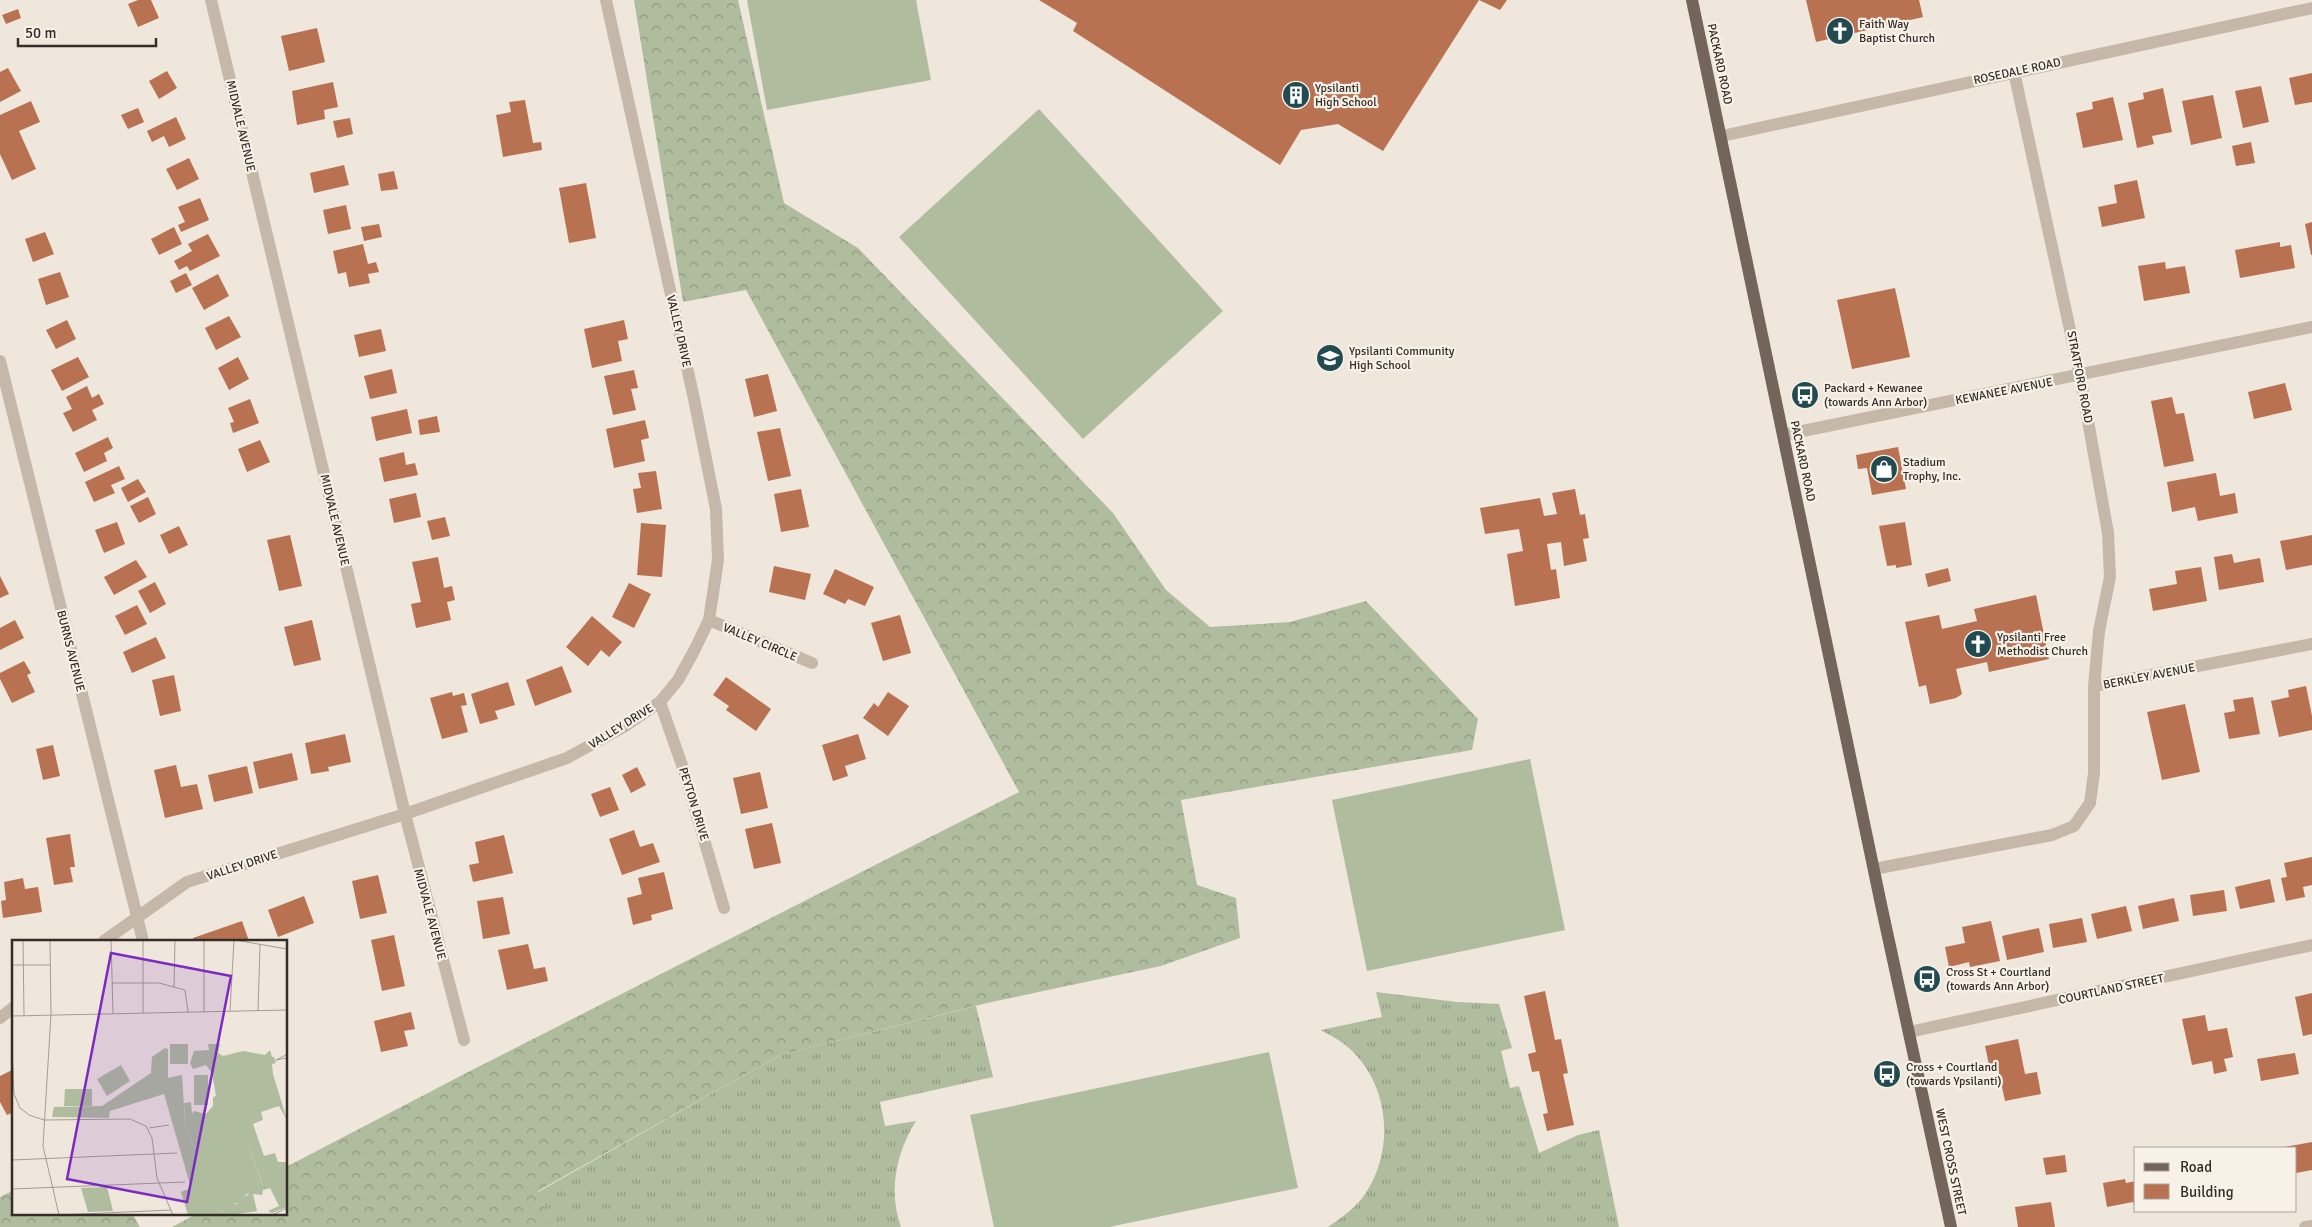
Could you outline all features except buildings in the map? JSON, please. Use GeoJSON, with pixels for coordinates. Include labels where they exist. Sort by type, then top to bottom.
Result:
{"type":"FeatureCollection","features":[{"type":"Feature","properties":{"kind":"main road","name":"PACKARD ROAD"},"geometry":{"type":"LineString","coordinates":[[1692,0],[1874,869]]}},
{"type":"Feature","properties":{"kind":"main road","name":"WEST CROSS STREET"},"geometry":{"type":"LineString","coordinates":[[1874,869],[1951,1227]]}},
{"type":"Feature","properties":{"kind":"street","name":"MIDVALE AVENUE"},"geometry":{"type":"LineString","coordinates":[[211,0],[405,814],[464,1040]]}},
{"type":"Feature","properties":{"kind":"street","name":"VALLEY DRIVE"},"geometry":{"type":"LineString","coordinates":[[105,940],[187,882],[405,814],[567,758],[625,726],[660,702],[678,680],[709,620],[718,560],[716,509],[694,399],[606,0]]}},
{"type":"Feature","properties":{"kind":"street","name":"ROSEDALE ROAD"},"geometry":{"type":"LineString","coordinates":[[1722,136],[2312,8]]}},
{"type":"Feature","properties":{"kind":"street","name":"STRATFORD ROAD"},"geometry":{"type":"LineString","coordinates":[[2014,72],[2080,376],[2108,533],[2110,576],[2100,630],[2094,686]]}},
{"type":"Feature","properties":{"kind":"street","name":"KEWANEE AVENUE"},"geometry":{"type":"LineString","coordinates":[[1783,435],[2080,376],[2312,327]]}},
{"type":"Feature","properties":{"kind":"street","name":"BURNS AVENUE"},"geometry":{"type":"LineString","coordinates":[[0,361],[143,940]]}},
{"type":"Feature","properties":{"kind":"street","name":"VALLEY CIRCLE"},"geometry":{"type":"LineString","coordinates":[[709,620],[812,664]]}},
{"type":"Feature","properties":{"kind":"street","name":"BERKLEY AVENUE"},"geometry":{"type":"LineString","coordinates":[[1874,869],[2052,835],[2074,826],[2090,803],[2094,774],[2094,686],[2312,644]]}},
{"type":"Feature","properties":{"kind":"street","name":"PEYTON DRIVE"},"geometry":{"type":"LineString","coordinates":[[660,702],[684,771],[724,908]]}},
{"type":"Feature","properties":{"kind":"street","name":"COURTLAND STREET"},"geometry":{"type":"LineString","coordinates":[[1909,1032],[2312,945]]}},
{"type":"Feature","properties":{"kind":"street"},"geometry":{"type":"LineString","coordinates":[[0,1018],[12,1009]]}},
{"type":"Feature","properties":{"kind":"street"},"geometry":{"type":"LineString","coordinates":[[2305,1227],[2312,1226]]}},
{"type":"Feature","properties":{"kind":"green space"},"geometry":{"type":"Polygon","coordinates":[[[634,0],[738,0],[784,203],[858,248],[1113,513],[1166,590],[1210,627],[1290,622],[1366,601],[1478,719],[1472,750],[1181,800],[1197,885],[1236,898],[1240,938],[1161,966],[987,1003],[780,1055],[538,1191],[555,1227],[172,1227],[196,1214],[288,1214],[288,1166],[472,1070],[1019,792],[746,290],[683,302],[634,0]]]}},
{"type":"Feature","properties":{"kind":"green space"},"geometry":{"type":"Polygon","coordinates":[[[747,0],[916,0],[931,80],[767,110],[747,0]]]}},
{"type":"Feature","properties":{"kind":"green space"},"geometry":{"type":"Polygon","coordinates":[[[1039,109],[1223,311],[1083,439],[899,237],[1039,109]]]}},
{"type":"Feature","properties":{"kind":"green space"},"geometry":{"type":"Polygon","coordinates":[[[1530,759],[1565,930],[1367,971],[1332,800],[1530,759]]]}},
{"type":"Feature","properties":{"kind":"green space"},"geometry":{"type":"Polygon","coordinates":[[[1376,992],[1457,1002],[1499,1004],[1512,1048],[1501,1051],[1510,1088],[1519,1086],[1539,1153],[1578,1135],[1599,1130],[1619,1227],[1328,1227],[1356,1205],[1373,1180],[1380,1161],[1384,1141],[1384,1121],[1381,1101],[1374,1082],[1364,1064],[1347,1046],[1321,1030],[1382,1017],[1376,992]]]}},
{"type":"Feature","properties":{"kind":"green space"},"geometry":{"type":"Polygon","coordinates":[[[976,1006],[993,1077],[880,1102],[885,1126],[916,1121],[903,1146],[896,1172],[895,1200],[901,1227],[555,1227],[538,1192],[780,1055],[976,1006]]]}},
{"type":"Feature","properties":{"kind":"green space"},"geometry":{"type":"Polygon","coordinates":[[[1269,1052],[1298,1188],[1109,1227],[994,1227],[970,1115],[1269,1052]]]}},
{"type":"Feature","properties":{"kind":"green space"},"geometry":{"type":"Polygon","coordinates":[[[12,1191],[12,1214],[133,1214],[140,1227],[0,1227],[0,1197],[12,1191]]]}},
{"type":"Feature","properties":{"kind":"place","name":"Faith Way Baptist Church"},"geometry":{"type":"Point","coordinates":[1840,31]}},
{"type":"Feature","properties":{"kind":"place","name":"Ypsilanti High School"},"geometry":{"type":"Point","coordinates":[1296,95]}},
{"type":"Feature","properties":{"kind":"place","name":"Ypsilanti Community High School"},"geometry":{"type":"Point","coordinates":[1330,358]}},
{"type":"Feature","properties":{"kind":"place","name":"Packard + Kewanee (towards Ann Arbor)"},"geometry":{"type":"Point","coordinates":[1805,395]}},
{"type":"Feature","properties":{"kind":"place","name":"Stadium Trophy, Inc."},"geometry":{"type":"Point","coordinates":[1884,469]}},
{"type":"Feature","properties":{"kind":"place","name":"Ypsilanti Free Methodist Church"},"geometry":{"type":"Point","coordinates":[1978,644]}},
{"type":"Feature","properties":{"kind":"place","name":"Cross St + Courtland (towards Ann Arbor)"},"geometry":{"type":"Point","coordinates":[1927,979]}},
{"type":"Feature","properties":{"kind":"place","name":"Cross + Courtland (towards Ypsilanti)"},"geometry":{"type":"Point","coordinates":[1887,1074]}}]}
